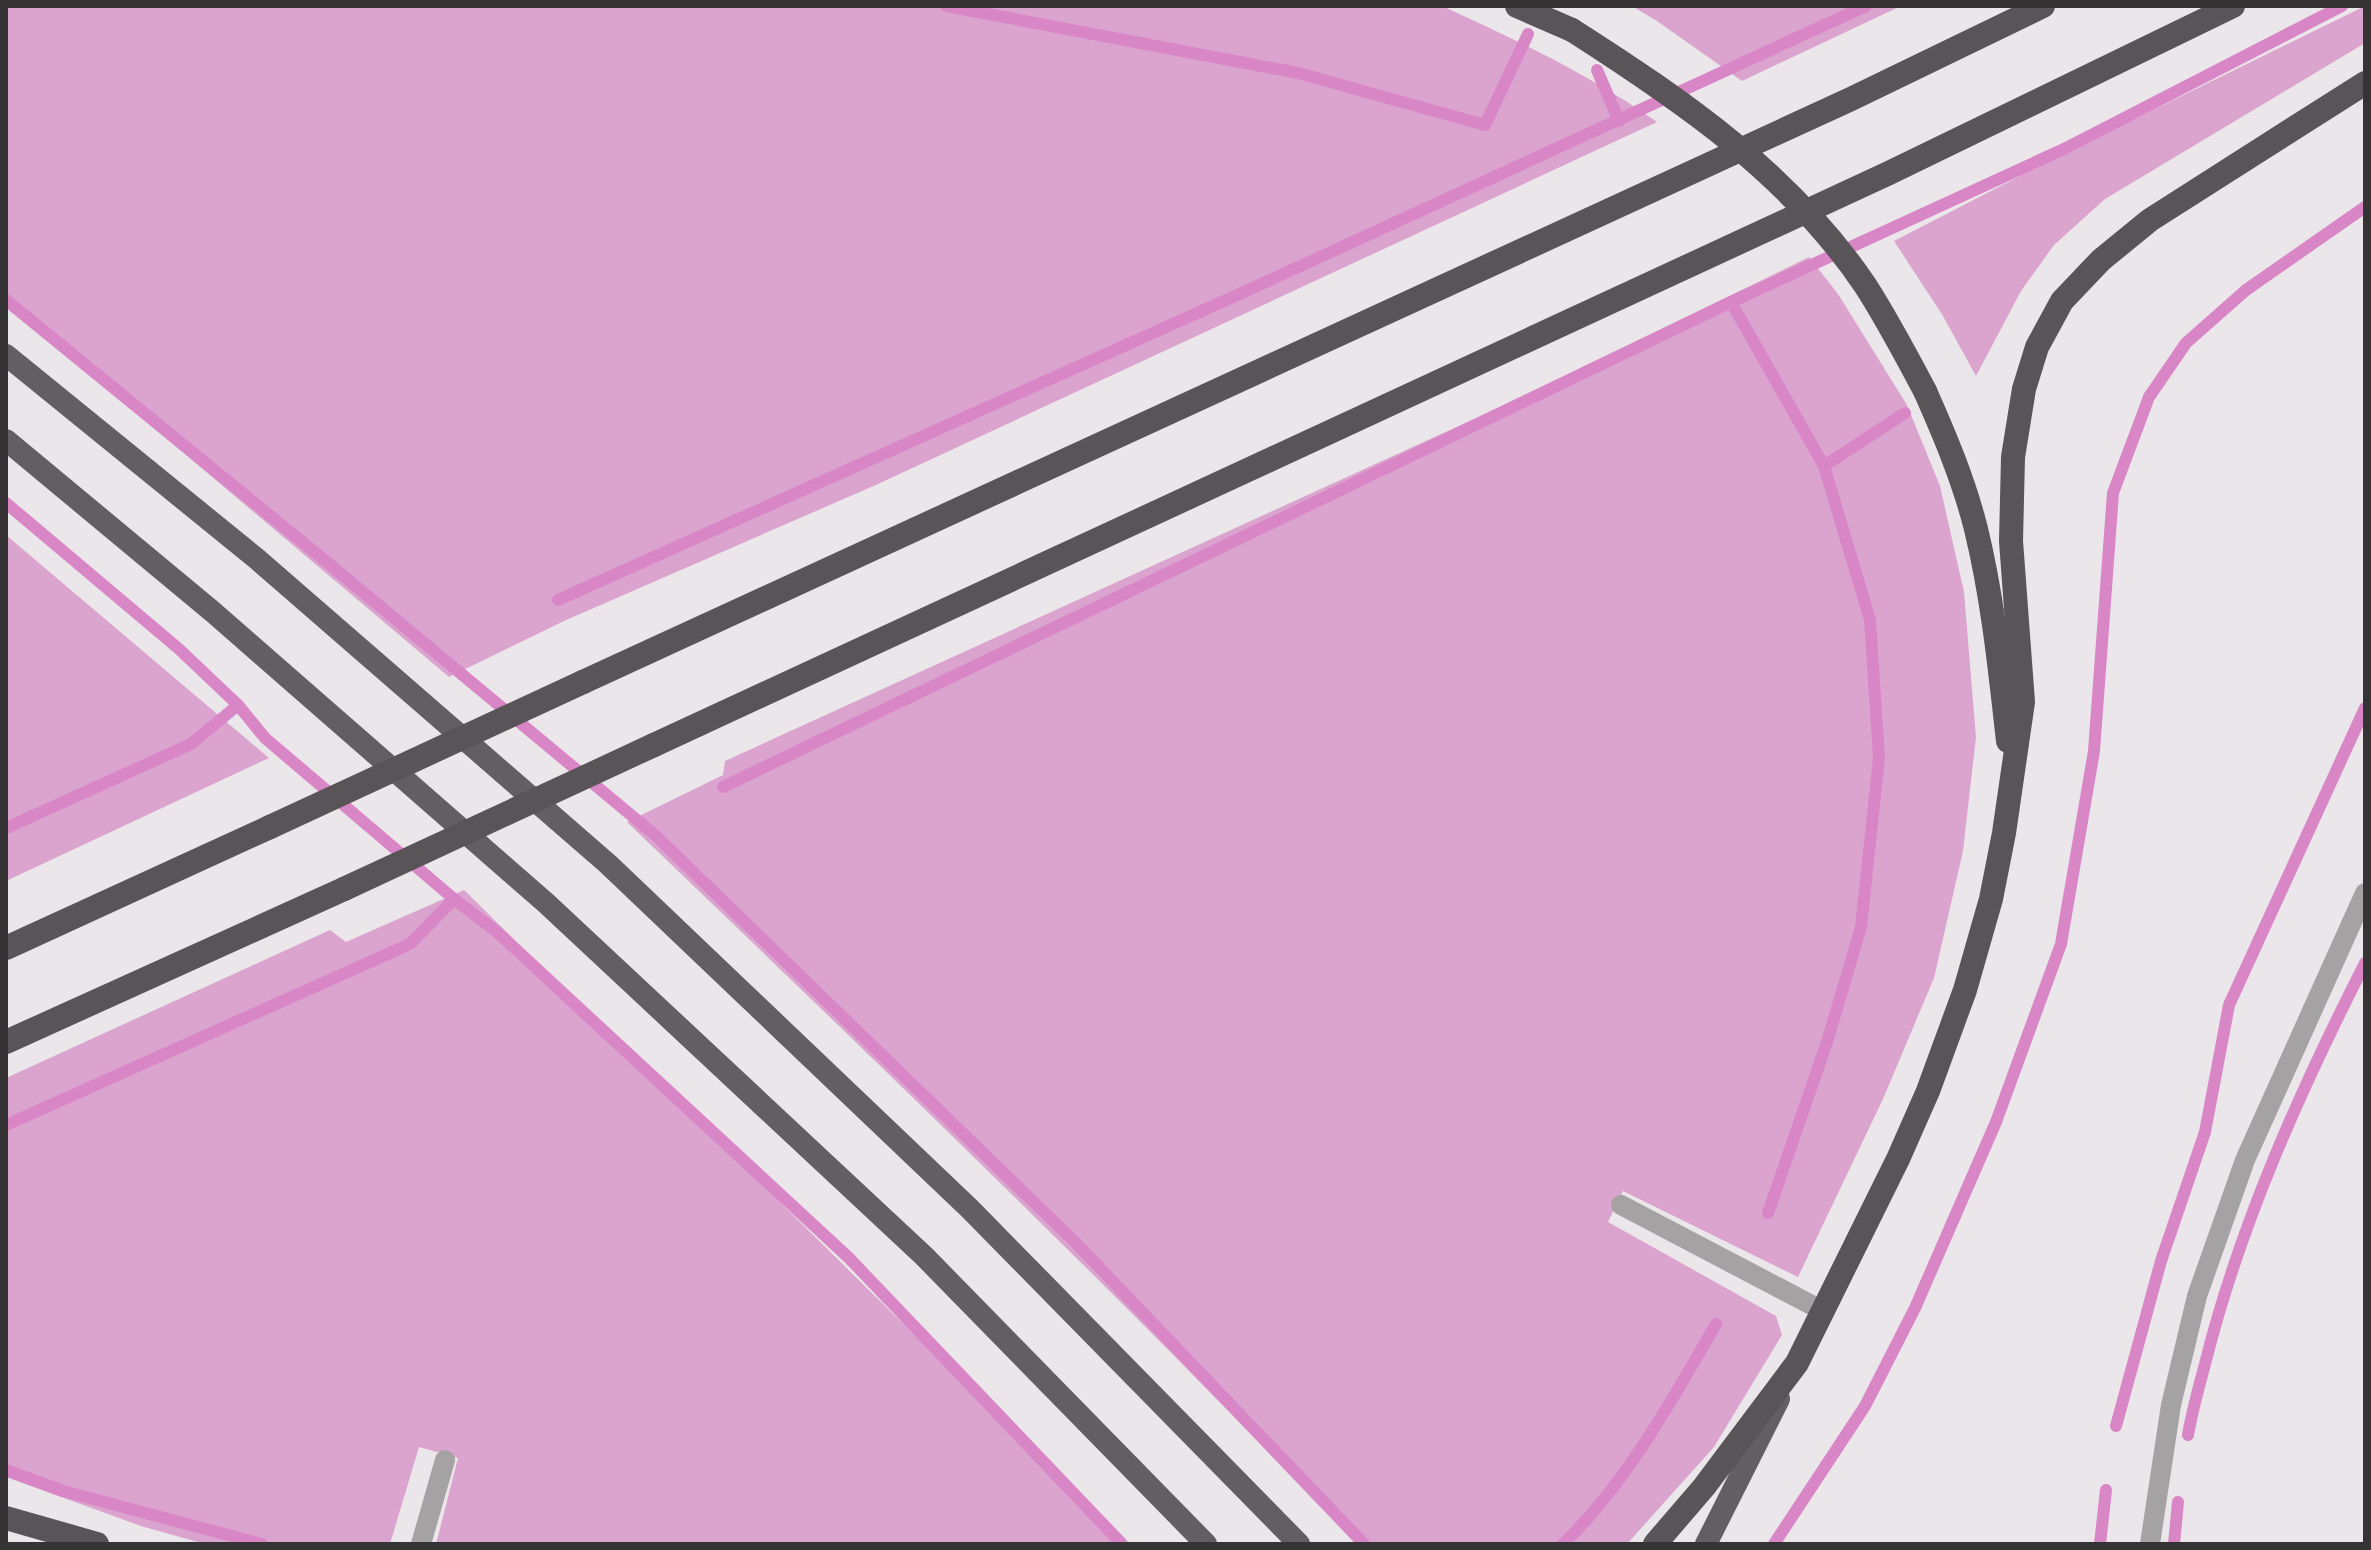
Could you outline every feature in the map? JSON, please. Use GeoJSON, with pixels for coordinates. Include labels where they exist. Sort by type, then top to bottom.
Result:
{"type":"FeatureCollection","features":[{"type":"Feature","properties":{"kind":"highway"},"geometry":{"type":"LineString","coordinates":[[1517,6],[1572,30],[1675,96],[1727,136],[1776,181],[1819,227],[1864,284],[1925,391],[1955,461],[1976,528],[1996,626],[2011,771]]}},
{"type":"Feature","properties":{"kind":"highway"},"geometry":{"type":"LineString","coordinates":[[6,948],[1737,152],[2043,6]]}},
{"type":"Feature","properties":{"kind":"highway"},"geometry":{"type":"LineString","coordinates":[[6,1042],[344,889],[1875,179],[2233,6]]}},
{"type":"Feature","properties":{"kind":"highway"},"geometry":{"type":"LineString","coordinates":[[1706,1544],[1922,1105],[1965,990],[1991,899],[2023,702],[2011,541],[2013,457],[2024,389],[2037,347],[2062,301],[2101,260],[2150,220],[2365,83]]}},
{"type":"Feature","properties":{"kind":"highway"},"geometry":{"type":"LineString","coordinates":[[6,355],[257,559],[608,864],[970,1209],[1299,1544]]}},
{"type":"Feature","properties":{"kind":"highway"},"geometry":{"type":"LineString","coordinates":[[6,440],[213,612],[546,903],[924,1256],[1206,1544]]}},
{"type":"Feature","properties":{"kind":"highway"},"geometry":{"type":"LineString","coordinates":[[1655,1544],[1704,1487],[1797,1363]]}},
{"type":"Feature","properties":{"kind":"highway"},"geometry":{"type":"LineString","coordinates":[[13,1521],[97,1544]]}},
{"type":"Feature","properties":{"kind":"street"},"geometry":{"type":"LineString","coordinates":[[2150,1544],[2171,1405],[2197,1296],[2245,1160],[2365,893]]}},
{"type":"Feature","properties":{"kind":"street"},"geometry":{"type":"LineString","coordinates":[[1621,1205],[1823,1311]]}},
{"type":"Feature","properties":{"kind":"street"},"geometry":{"type":"LineString","coordinates":[[421,1544],[445,1460]]}},
{"type":"Feature","properties":{"kind":"shaded area"},"geometry":{"type":"Polygon","coordinates":[[[6,6],[1442,6],[1552,59],[1657,122],[878,484],[564,621],[449,677],[6,303],[6,6]]]}},
{"type":"Feature","properties":{"kind":"shaded area"},"geometry":{"type":"Polygon","coordinates":[[[1632,6],[1901,6],[1742,81],[1632,6]]]}},
{"type":"Feature","properties":{"kind":"shaded area"},"geometry":{"type":"Polygon","coordinates":[[[2365,6],[2365,43],[2105,199],[2054,245],[2021,291],[1976,376],[1943,316],[1894,241],[2365,6]]]}},
{"type":"Feature","properties":{"kind":"shaded area"},"geometry":{"type":"Polygon","coordinates":[[[1809,257],[1838,294],[1907,405],[1940,486],[1964,592],[1976,737],[1963,851],[1934,978],[1883,1099],[1798,1277],[1623,1191],[1608,1222],[1776,1316],[1782,1335],[1714,1447],[1627,1544],[1357,1544],[1087,1269],[627,822],[723,775],[725,761],[1544,387],[1809,257]]]}},
{"type":"Feature","properties":{"kind":"shaded area"},"geometry":{"type":"Polygon","coordinates":[[[6,535],[269,758],[6,881],[6,535]]]}},
{"type":"Feature","properties":{"kind":"shaded area"},"geometry":{"type":"Polygon","coordinates":[[[464,890],[1126,1544],[436,1544],[458,1458],[419,1447],[390,1544],[205,1544],[141,1526],[6,1477],[6,1078],[330,930],[346,942],[464,890]]]}},
{"type":"Feature","properties":{"kind":"waterway"},"geometry":{"type":"LineString","coordinates":[[946,6],[1298,73],[1485,125],[1528,34]]}},
{"type":"Feature","properties":{"kind":"waterway"},"geometry":{"type":"LineString","coordinates":[[558,600],[1233,297],[1866,6]]}},
{"type":"Feature","properties":{"kind":"waterway"},"geometry":{"type":"LineString","coordinates":[[723,787],[1731,302],[2064,149],[2342,6]]}},
{"type":"Feature","properties":{"kind":"waterway"},"geometry":{"type":"LineString","coordinates":[[1597,70],[1619,121]]}},
{"type":"Feature","properties":{"kind":"waterway"},"geometry":{"type":"LineString","coordinates":[[1774,1544],[1865,1406],[1915,1308],[1996,1122],[2061,944],[2094,751],[2113,493],[2149,397],[2186,343],[2246,290],[2365,207]]}},
{"type":"Feature","properties":{"kind":"waterway"},"geometry":{"type":"LineString","coordinates":[[6,300],[655,835],[1076,1243],[1364,1544]]}},
{"type":"Feature","properties":{"kind":"waterway"},"geometry":{"type":"LineString","coordinates":[[1731,302],[1824,466],[1905,413]]}},
{"type":"Feature","properties":{"kind":"waterway"},"geometry":{"type":"LineString","coordinates":[[1768,1213],[1828,1039],[1861,927],[1879,758],[1870,620],[1824,466]]}},
{"type":"Feature","properties":{"kind":"waterway"},"geometry":{"type":"LineString","coordinates":[[6,503],[179,649],[238,705],[265,738],[497,932],[849,1258],[1122,1544]]}},
{"type":"Feature","properties":{"kind":"waterway"},"geometry":{"type":"LineString","coordinates":[[6,828],[191,744],[238,705]]}},
{"type":"Feature","properties":{"kind":"waterway"},"geometry":{"type":"LineString","coordinates":[[2116,1426],[2161,1261],[2205,1132],[2229,1005],[2365,708]]}},
{"type":"Feature","properties":{"kind":"waterway"},"geometry":{"type":"LineString","coordinates":[[6,1125],[410,944],[454,899]]}},
{"type":"Feature","properties":{"kind":"waterway"},"geometry":{"type":"LineString","coordinates":[[2188,1435],[2219,1312],[2254,1209],[2295,1109],[2365,963]]}},
{"type":"Feature","properties":{"kind":"waterway"},"geometry":{"type":"LineString","coordinates":[[1563,1544],[1628,1468],[1716,1324]]}},
{"type":"Feature","properties":{"kind":"waterway"},"geometry":{"type":"LineString","coordinates":[[6,1470],[63,1491],[262,1544]]}},
{"type":"Feature","properties":{"kind":"waterway"},"geometry":{"type":"LineString","coordinates":[[2100,1544],[2106,1490]]}},
{"type":"Feature","properties":{"kind":"waterway"},"geometry":{"type":"LineString","coordinates":[[2174,1544],[2178,1502]]}}]}
